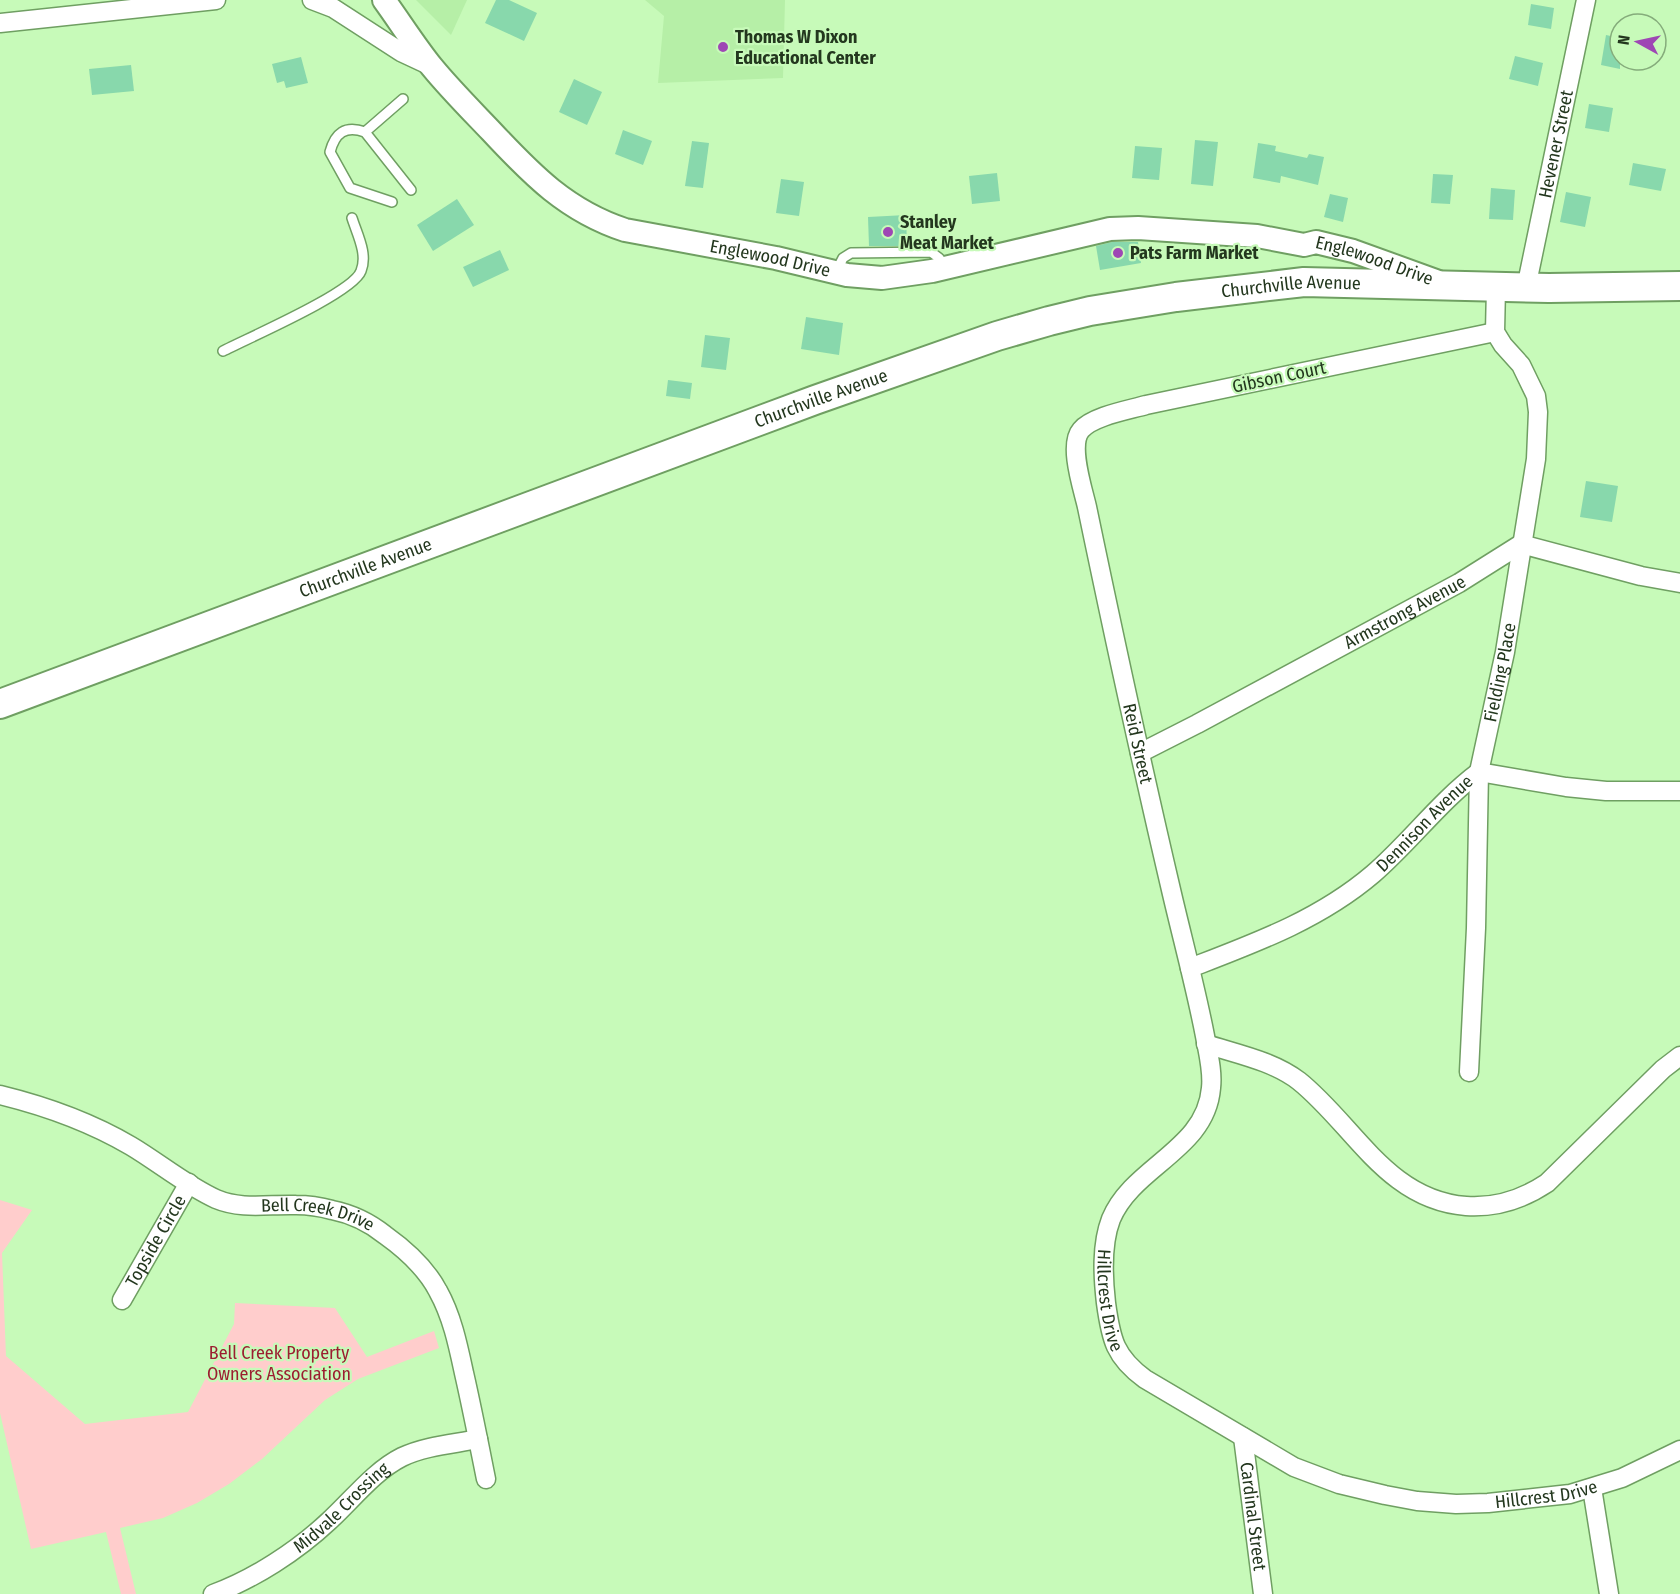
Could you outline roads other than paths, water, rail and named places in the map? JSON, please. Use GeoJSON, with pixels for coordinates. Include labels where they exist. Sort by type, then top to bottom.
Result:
{"type":"FeatureCollection","features":[{"type":"Feature","properties":{"kind":"main road","name":"Churchville Avenue"},"geometry":{"type":"LineString","coordinates":[[0,704],[815,400],[997,336],[1090,311],[1176,297],[1304,282],[1526,288],[1680,286]]}},
{"type":"Feature","properties":{"kind":"street"},"geometry":{"type":"LineString","coordinates":[[0,23],[216,0]]}},
{"type":"Feature","properties":{"kind":"street","name":"Englewood Drive"},"geometry":{"type":"LineString","coordinates":[[312,0],[345,15],[401,52],[432,66],[537,178],[559,197],[588,216],[636,233],[776,258],[836,272],[867,277],[896,278],[1110,229],[1138,228],[1257,236],[1304,245],[1316,242],[1353,251],[1446,285]]}},
{"type":"Feature","properties":{"kind":"street"},"geometry":{"type":"LineString","coordinates":[[384,0],[432,66]]}},
{"type":"Feature","properties":{"kind":"street","name":"Hevener Street"},"geometry":{"type":"LineString","coordinates":[[1526,288],[1586,0]]}},
{"type":"Feature","properties":{"kind":"street","name":"Englewood Drive"},"geometry":{"type":"LineString","coordinates":[[1304,245],[1307,256],[1304,282]]}},
{"type":"Feature","properties":{"kind":"street"},"geometry":{"type":"LineString","coordinates":[[1495,332],[1496,287]]}},
{"type":"Feature","properties":{"kind":"street","name":"Gibson Court"},"geometry":{"type":"LineString","coordinates":[[1076,443],[1082,429],[1101,418],[1146,405],[1495,332]]}},
{"type":"Feature","properties":{"kind":"street","name":"Fielding Place"},"geometry":{"type":"LineString","coordinates":[[1469,1072],[1476,928],[1479,772],[1505,652],[1536,459],[1538,412],[1536,396],[1526,372],[1495,332]]}},
{"type":"Feature","properties":{"kind":"street","name":"Reid Street"},"geometry":{"type":"LineString","coordinates":[[1076,443],[1076,454],[1140,753],[1206,1044]]}},
{"type":"Feature","properties":{"kind":"street"},"geometry":{"type":"LineString","coordinates":[[1521,544],[1641,576],[1680,583]]}},
{"type":"Feature","properties":{"kind":"street","name":"Armstrong Avenue"},"geometry":{"type":"LineString","coordinates":[[1140,753],[1459,583],[1521,544]]}},
{"type":"Feature","properties":{"kind":"street","name":"Dennison Avenue"},"geometry":{"type":"LineString","coordinates":[[1190,968],[1275,935],[1309,918],[1342,897],[1394,855],[1455,790],[1479,772],[1596,790],[1680,791]]}},
{"type":"Feature","properties":{"kind":"street"},"geometry":{"type":"LineString","coordinates":[[1206,1044],[1265,1063],[1290,1075],[1309,1090],[1398,1181],[1421,1195],[1437,1201],[1471,1207],[1505,1203],[1529,1194],[1547,1183],[1680,1056]]}},
{"type":"Feature","properties":{"kind":"street","name":"Hillcrest Drive"},"geometry":{"type":"LineString","coordinates":[[1206,1044],[1212,1077],[1208,1107],[1199,1125],[1182,1145],[1136,1183],[1116,1209],[1106,1239],[1105,1293],[1113,1342],[1121,1358],[1130,1368],[1287,1463],[1309,1473],[1370,1492],[1417,1501],[1488,1503],[1550,1497],[1592,1488],[1640,1470],[1680,1450]]}},
{"type":"Feature","properties":{"kind":"street","name":"Bell Creek Drive"},"geometry":{"type":"LineString","coordinates":[[0,1095],[40,1106],[96,1128],[129,1145],[213,1197],[229,1204],[254,1206],[300,1204],[335,1210],[375,1227],[401,1247],[426,1272],[446,1306],[458,1346],[486,1479]]}},
{"type":"Feature","properties":{"kind":"street","name":"Topside Circle"},"geometry":{"type":"LineString","coordinates":[[122,1300],[189,1183]]}},
{"type":"Feature","properties":{"kind":"street","name":"Cardinal Street"},"geometry":{"type":"LineString","coordinates":[[1243,1437],[1263,1594]]}},
{"type":"Feature","properties":{"kind":"street","name":"Midvale Crossing"},"geometry":{"type":"LineString","coordinates":[[213,1594],[260,1570],[304,1542],[391,1464],[417,1451],[478,1439]]}},
{"type":"Feature","properties":{"kind":"street"},"geometry":{"type":"LineString","coordinates":[[1592,1488],[1609,1594]]}},
{"type":"Feature","properties":{"kind":"lane"},"geometry":{"type":"LineString","coordinates":[[365,132],[404,99]]}},
{"type":"Feature","properties":{"kind":"lane"},"geometry":{"type":"LineString","coordinates":[[392,202],[350,188],[330,153],[333,139],[343,131],[355,129],[365,132],[411,190]]}},
{"type":"Feature","properties":{"kind":"lane"},"geometry":{"type":"LineString","coordinates":[[223,351],[327,298],[345,287],[361,273],[364,257],[352,218]]}},
{"type":"Feature","properties":{"kind":"place","name":"Thomas W Dixon Educational Center"},"geometry":{"type":"Point","coordinates":[723,47]}},
{"type":"Feature","properties":{"kind":"place","name":"Stanley Meat Market"},"geometry":{"type":"Point","coordinates":[888,232]}},
{"type":"Feature","properties":{"kind":"place","name":"Pats Farm Market"},"geometry":{"type":"Point","coordinates":[1118,253]}},
{"type":"Feature","properties":{"kind":"park label","name":"Bell Creek Property Owners Association"},"geometry":{"type":"Point","coordinates":[279,1363]}}]}
